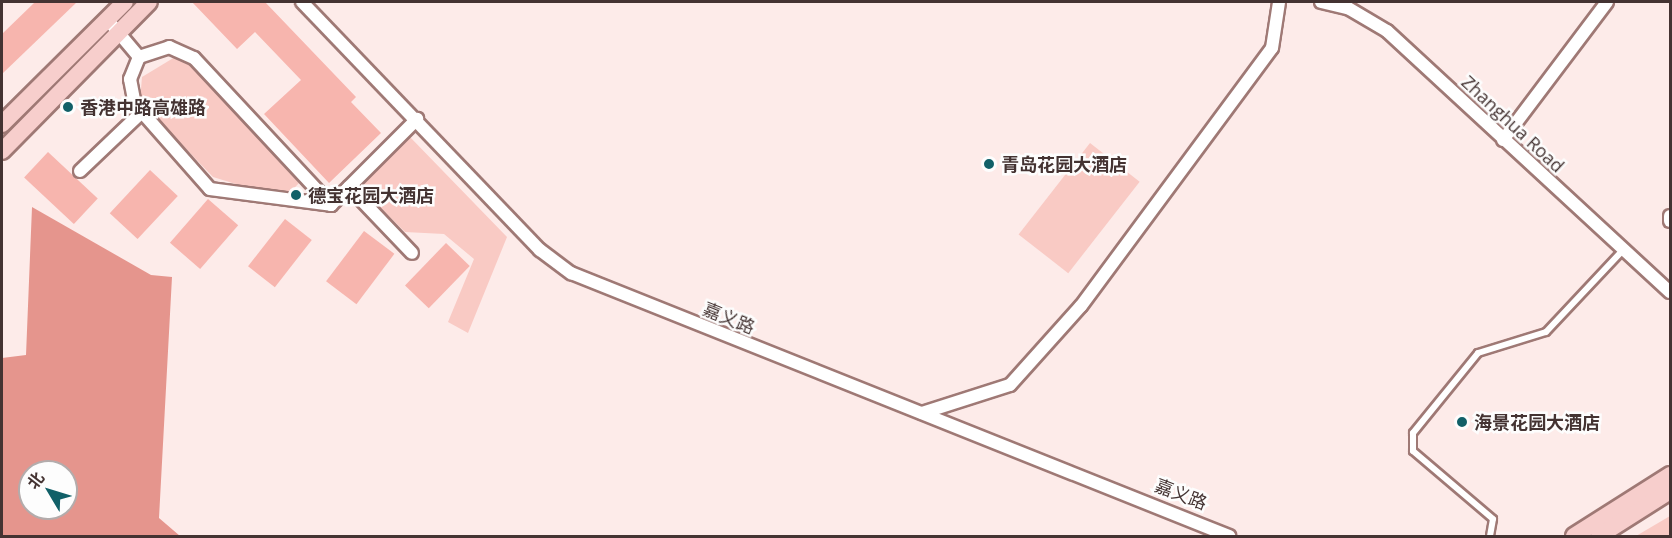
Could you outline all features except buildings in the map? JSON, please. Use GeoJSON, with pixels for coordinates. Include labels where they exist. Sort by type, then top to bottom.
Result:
{"type":"FeatureCollection","features":[{"type":"Feature","properties":{"kind":"main road"},"geometry":{"type":"LineString","coordinates":[[112,26],[125,2]]}},
{"type":"Feature","properties":{"kind":"main road"},"geometry":{"type":"LineString","coordinates":[[2,151],[6,122],[112,26],[149,2]]}},
{"type":"Feature","properties":{"kind":"main road"},"geometry":{"type":"LineString","coordinates":[[1574,537],[1671,475]]}},
{"type":"Feature","properties":{"kind":"main road"},"geometry":{"type":"LineString","coordinates":[[1599,537],[1671,491]]}},
{"type":"Feature","properties":{"kind":"street","name":"嘉义路"},"geometry":{"type":"LineString","coordinates":[[302,2],[417,119],[540,250],[571,273],[1229,537]]}},
{"type":"Feature","properties":{"kind":"street"},"geometry":{"type":"LineString","coordinates":[[922,413],[1010,385],[1081,306],[1272,48],[1279,2]]}},
{"type":"Feature","properties":{"kind":"street","name":"Zhanghua Road"},"geometry":{"type":"LineString","coordinates":[[1321,2],[1348,8],[1388,31],[1503,140],[1671,292]]}},
{"type":"Feature","properties":{"kind":"street"},"geometry":{"type":"LineString","coordinates":[[1503,140],[1607,2]]}},
{"type":"Feature","properties":{"kind":"street"},"geometry":{"type":"LineString","coordinates":[[112,26],[139,57]]}},
{"type":"Feature","properties":{"kind":"street"},"geometry":{"type":"LineString","coordinates":[[169,47],[194,58],[331,205],[210,189],[142,112],[130,79],[139,57],[169,47]]}},
{"type":"Feature","properties":{"kind":"street"},"geometry":{"type":"LineString","coordinates":[[80,171],[142,112]]}},
{"type":"Feature","properties":{"kind":"street"},"geometry":{"type":"LineString","coordinates":[[331,205],[417,119]]}},
{"type":"Feature","properties":{"kind":"street"},"geometry":{"type":"LineString","coordinates":[[349,187],[412,253]]}},
{"type":"Feature","properties":{"kind":"lane"},"geometry":{"type":"LineString","coordinates":[[1490,537],[1492,519],[1413,451],[1413,433],[1478,353],[1546,332],[1623,250]]}},
{"type":"Feature","properties":{"kind":"shaded area"},"geometry":{"type":"Polygon","coordinates":[[[175,57],[190,63],[299,183],[284,199],[213,177],[140,101],[142,77],[175,57]]]}},
{"type":"Feature","properties":{"kind":"shaded area"},"geometry":{"type":"Polygon","coordinates":[[[410,137],[507,237],[468,333],[448,322],[474,259],[444,234],[405,232],[359,187],[410,137]]]}},
{"type":"Feature","properties":{"kind":"shaded area"},"geometry":{"type":"Polygon","coordinates":[[[1090,143],[1140,182],[1068,273],[1019,234],[1090,143]]]}},
{"type":"Feature","properties":{"kind":"shaded area"},"geometry":{"type":"Polygon","coordinates":[[[32,207],[151,275],[172,277],[159,518],[180,536],[2,536],[2,358],[26,355],[32,207]]]}},
{"type":"Feature","properties":{"kind":"shaded area"},"geometry":{"type":"Polygon","coordinates":[[[1670,516],[1670,536],[1636,536],[1670,516]]]}},
{"type":"Feature","properties":{"kind":"place","name":"香港中路高雄路"},"geometry":{"type":"Point","coordinates":[68,107]}},
{"type":"Feature","properties":{"kind":"place","name":"青岛花园大酒店"},"geometry":{"type":"Point","coordinates":[989,164]}},
{"type":"Feature","properties":{"kind":"place","name":"德宝花园大酒店"},"geometry":{"type":"Point","coordinates":[296,195]}},
{"type":"Feature","properties":{"kind":"place","name":"海景花园大酒店"},"geometry":{"type":"Point","coordinates":[1462,422]}}]}
